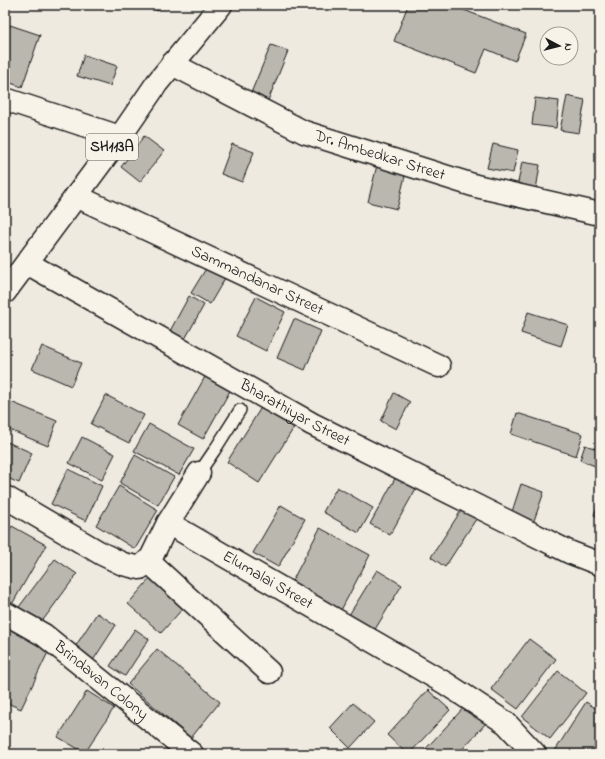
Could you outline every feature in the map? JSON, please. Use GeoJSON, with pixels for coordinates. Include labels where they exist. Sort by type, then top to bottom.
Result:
{"type":"FeatureCollection","features":[{"type":"Feature","properties":{"kind":"street","name":"SH113A"},"geometry":{"type":"LineString","coordinates":[[5,292],[120,136],[157,83],[221,5]]}},
{"type":"Feature","properties":{"kind":"street","name":"Dr. Ambedkar Street"},"geometry":{"type":"LineString","coordinates":[[172,64],[304,132],[476,186],[600,214]]}},
{"type":"Feature","properties":{"kind":"street"},"geometry":{"type":"LineString","coordinates":[[5,98],[120,136]]}},
{"type":"Feature","properties":{"kind":"street","name":"Sammandanar Street"},"geometry":{"type":"LineString","coordinates":[[76,196],[439,366]]}},
{"type":"Feature","properties":{"kind":"street","name":"Bharathiyar Street"},"geometry":{"type":"LineString","coordinates":[[27,263],[312,424],[569,552],[600,564]]}},
{"type":"Feature","properties":{"kind":"street"},"geometry":{"type":"LineString","coordinates":[[5,497],[102,554],[122,564],[140,568],[152,558],[168,523],[199,473]]}},
{"type":"Feature","properties":{"kind":"street","name":"Elumalai Street"},"geometry":{"type":"LineString","coordinates":[[168,523],[445,683],[506,723],[536,754]]}},
{"type":"Feature","properties":{"kind":"street"},"geometry":{"type":"LineString","coordinates":[[148,561],[269,672]]}},
{"type":"Feature","properties":{"kind":"street","name":"Brindavan Colony"},"geometry":{"type":"LineString","coordinates":[[5,613],[44,636],[192,754]]}},
{"type":"Feature","properties":{"kind":"lane"},"geometry":{"type":"LineString","coordinates":[[199,473],[240,410]]}},
{"type":"Feature","properties":{"kind":"building"},"geometry":{"type":"Polygon","coordinates":[[[143,5],[161,5],[158,11],[143,5]]]}},
{"type":"Feature","properties":{"kind":"building"},"geometry":{"type":"Polygon","coordinates":[[[408,5],[451,5],[526,34],[515,61],[486,49],[476,73],[394,41],[408,5]]]}},
{"type":"Feature","properties":{"kind":"building"},"geometry":{"type":"Polygon","coordinates":[[[5,9],[8,10],[5,19],[5,9]]]}},
{"type":"Feature","properties":{"kind":"building"},"geometry":{"type":"Polygon","coordinates":[[[10,25],[40,35],[22,87],[5,81],[5,40],[10,25]]]}},
{"type":"Feature","properties":{"kind":"building"},"geometry":{"type":"Polygon","coordinates":[[[271,45],[288,51],[265,108],[248,100],[271,45]]]}},
{"type":"Feature","properties":{"kind":"building"},"geometry":{"type":"Polygon","coordinates":[[[84,55],[117,66],[110,86],[77,76],[84,55]]]}},
{"type":"Feature","properties":{"kind":"building"},"geometry":{"type":"Polygon","coordinates":[[[567,96],[585,100],[579,133],[560,130],[567,96]]]}},
{"type":"Feature","properties":{"kind":"building"},"geometry":{"type":"Polygon","coordinates":[[[535,98],[559,101],[556,128],[532,125],[535,98]]]}},
{"type":"Feature","properties":{"kind":"building"},"geometry":{"type":"Polygon","coordinates":[[[144,136],[164,151],[140,182],[121,167],[144,136]]]}},
{"type":"Feature","properties":{"kind":"building"},"geometry":{"type":"Polygon","coordinates":[[[232,144],[254,152],[242,182],[221,174],[232,144]]]}},
{"type":"Feature","properties":{"kind":"building"},"geometry":{"type":"Polygon","coordinates":[[[493,144],[518,150],[513,173],[487,168],[493,144]]]}},
{"type":"Feature","properties":{"kind":"building"},"geometry":{"type":"Polygon","coordinates":[[[378,161],[407,168],[397,209],[368,202],[378,161]]]}},
{"type":"Feature","properties":{"kind":"building"},"geometry":{"type":"Polygon","coordinates":[[[522,162],[540,165],[535,196],[516,193],[522,162]]]}},
{"type":"Feature","properties":{"kind":"building"},"geometry":{"type":"Polygon","coordinates":[[[210,262],[228,273],[210,304],[191,293],[210,262]]]}},
{"type":"Feature","properties":{"kind":"building"},"geometry":{"type":"Polygon","coordinates":[[[189,296],[204,305],[185,339],[170,331],[189,296]]]}},
{"type":"Feature","properties":{"kind":"building"},"geometry":{"type":"Polygon","coordinates":[[[256,297],[285,312],[266,351],[236,336],[256,297]]]}},
{"type":"Feature","properties":{"kind":"building"},"geometry":{"type":"Polygon","coordinates":[[[528,312],[568,325],[561,346],[521,333],[528,312]]]}},
{"type":"Feature","properties":{"kind":"building"},"geometry":{"type":"Polygon","coordinates":[[[294,319],[321,331],[305,370],[277,358],[294,319]]]}},
{"type":"Feature","properties":{"kind":"building"},"geometry":{"type":"Polygon","coordinates":[[[42,346],[81,363],[71,386],[32,369],[42,346]]]}},
{"type":"Feature","properties":{"kind":"building"},"geometry":{"type":"Polygon","coordinates":[[[206,375],[231,389],[203,439],[178,425],[206,375]]]}},
{"type":"Feature","properties":{"kind":"building"},"geometry":{"type":"Polygon","coordinates":[[[5,390],[9,392],[5,400],[5,390]]]}},
{"type":"Feature","properties":{"kind":"building"},"geometry":{"type":"Polygon","coordinates":[[[394,393],[410,402],[396,429],[381,421],[394,393]]]}},
{"type":"Feature","properties":{"kind":"building"},"geometry":{"type":"Polygon","coordinates":[[[106,395],[144,415],[129,443],[91,424],[106,395]]]}},
{"type":"Feature","properties":{"kind":"building"},"geometry":{"type":"Polygon","coordinates":[[[11,402],[57,421],[48,446],[5,428],[5,417],[11,402]]]}},
{"type":"Feature","properties":{"kind":"building"},"geometry":{"type":"Polygon","coordinates":[[[262,406],[295,426],[259,483],[227,462],[262,406]]]}},
{"type":"Feature","properties":{"kind":"building"},"geometry":{"type":"Polygon","coordinates":[[[517,413],[583,434],[576,456],[511,434],[517,413]]]}},
{"type":"Feature","properties":{"kind":"building"},"geometry":{"type":"Polygon","coordinates":[[[149,424],[194,449],[179,475],[134,451],[149,424]]]}},
{"type":"Feature","properties":{"kind":"building"},"geometry":{"type":"Polygon","coordinates":[[[82,437],[115,454],[102,480],[69,463],[82,437]]]}},
{"type":"Feature","properties":{"kind":"building"},"geometry":{"type":"Polygon","coordinates":[[[5,441],[32,453],[19,483],[5,477],[5,441]]]}},
{"type":"Feature","properties":{"kind":"building"},"geometry":{"type":"Polygon","coordinates":[[[585,445],[600,450],[600,468],[580,460],[585,445]]]}},
{"type":"Feature","properties":{"kind":"building"},"geometry":{"type":"Polygon","coordinates":[[[135,455],[174,477],[158,505],[120,483],[135,455]]]}},
{"type":"Feature","properties":{"kind":"building"},"geometry":{"type":"Polygon","coordinates":[[[68,469],[102,486],[86,521],[51,504],[68,469]]]}},
{"type":"Feature","properties":{"kind":"building"},"geometry":{"type":"Polygon","coordinates":[[[398,473],[418,485],[390,535],[370,524],[398,473]]]}},
{"type":"Feature","properties":{"kind":"building"},"geometry":{"type":"Polygon","coordinates":[[[521,484],[544,492],[531,529],[509,521],[521,484]]]}},
{"type":"Feature","properties":{"kind":"building"},"geometry":{"type":"Polygon","coordinates":[[[119,486],[158,510],[135,549],[96,525],[119,486]]]}},
{"type":"Feature","properties":{"kind":"building"},"geometry":{"type":"Polygon","coordinates":[[[337,487],[373,508],[359,533],[323,512],[337,487]]]}},
{"type":"Feature","properties":{"kind":"building"},"geometry":{"type":"Polygon","coordinates":[[[600,502],[600,518],[594,515],[600,502]]]}},
{"type":"Feature","properties":{"kind":"building"},"geometry":{"type":"Polygon","coordinates":[[[281,505],[305,519],[278,567],[253,553],[281,505]]]}},
{"type":"Feature","properties":{"kind":"building"},"geometry":{"type":"Polygon","coordinates":[[[464,506],[478,516],[445,567],[431,557],[464,506]]]}},
{"type":"Feature","properties":{"kind":"building"},"geometry":{"type":"Polygon","coordinates":[[[12,526],[46,545],[11,606],[5,603],[5,538],[12,526]]]}},
{"type":"Feature","properties":{"kind":"building"},"geometry":{"type":"Polygon","coordinates":[[[320,528],[370,555],[339,614],[289,587],[320,528]]]}},
{"type":"Feature","properties":{"kind":"building"},"geometry":{"type":"Polygon","coordinates":[[[55,559],[77,574],[38,627],[16,611],[55,559]]]}},
{"type":"Feature","properties":{"kind":"building"},"geometry":{"type":"Polygon","coordinates":[[[377,570],[402,585],[374,631],[349,615],[377,570]]]}},
{"type":"Feature","properties":{"kind":"building"},"geometry":{"type":"Polygon","coordinates":[[[152,576],[185,606],[161,633],[128,604],[152,576]]]}},
{"type":"Feature","properties":{"kind":"building"},"geometry":{"type":"Polygon","coordinates":[[[97,613],[116,625],[92,662],[73,650],[97,613]]]}},
{"type":"Feature","properties":{"kind":"building"},"geometry":{"type":"Polygon","coordinates":[[[5,626],[50,648],[21,709],[5,702],[5,626]]]}},
{"type":"Feature","properties":{"kind":"building"},"geometry":{"type":"Polygon","coordinates":[[[135,629],[149,639],[125,676],[110,666],[135,629]]]}},
{"type":"Feature","properties":{"kind":"building"},"geometry":{"type":"Polygon","coordinates":[[[529,639],[556,659],[518,709],[491,689],[529,639]]]}},
{"type":"Feature","properties":{"kind":"building"},"geometry":{"type":"Polygon","coordinates":[[[157,649],[220,702],[191,738],[128,684],[157,649]]]}},
{"type":"Feature","properties":{"kind":"building"},"geometry":{"type":"Polygon","coordinates":[[[558,671],[586,693],[550,739],[522,717],[558,671]]]}},
{"type":"Feature","properties":{"kind":"building"},"geometry":{"type":"Polygon","coordinates":[[[428,690],[450,710],[409,754],[407,754],[387,735],[428,690]]]}},
{"type":"Feature","properties":{"kind":"building"},"geometry":{"type":"Polygon","coordinates":[[[87,691],[114,708],[85,753],[58,737],[87,691]]]}},
{"type":"Feature","properties":{"kind":"building"},"geometry":{"type":"Polygon","coordinates":[[[586,702],[600,711],[600,744],[594,754],[553,754],[586,702]]]}},
{"type":"Feature","properties":{"kind":"building"},"geometry":{"type":"Polygon","coordinates":[[[353,703],[374,722],[350,748],[330,728],[353,703]]]}},
{"type":"Feature","properties":{"kind":"building"},"geometry":{"type":"Polygon","coordinates":[[[467,704],[487,722],[458,754],[421,754],[467,704]]]}}]}
